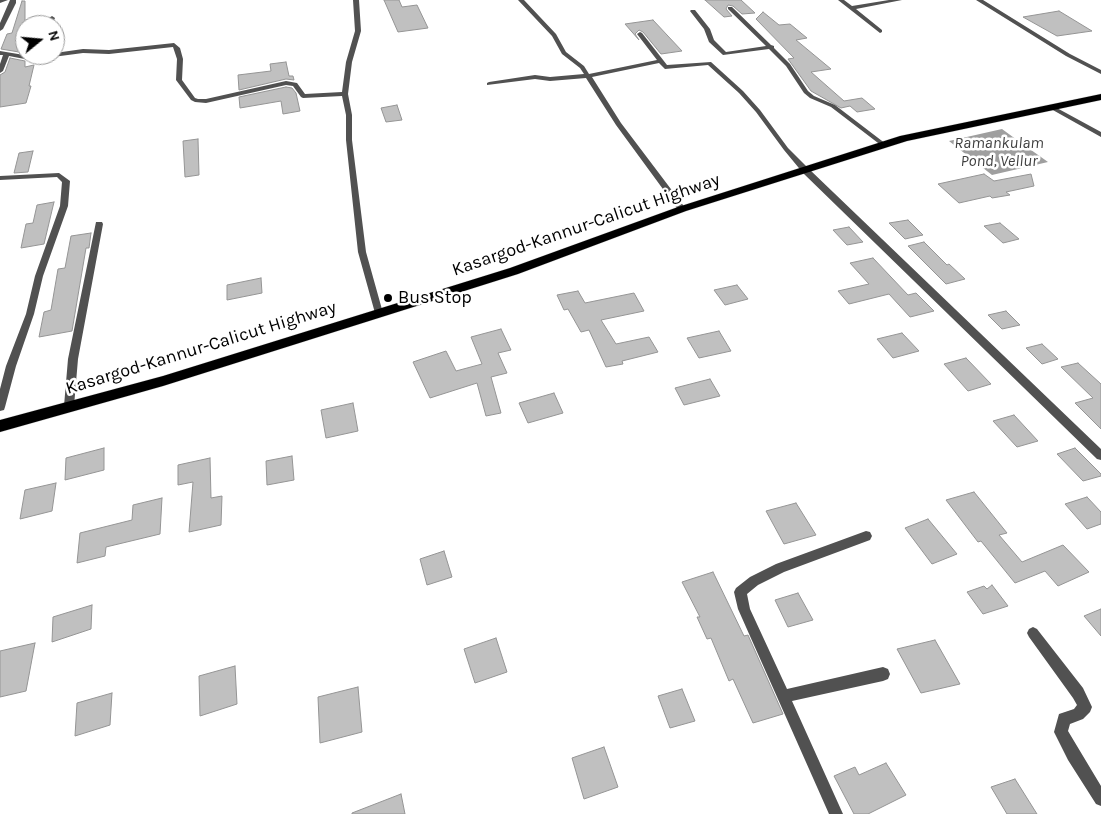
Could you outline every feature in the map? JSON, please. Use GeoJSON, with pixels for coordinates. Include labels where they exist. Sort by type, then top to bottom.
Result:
{"type":"FeatureCollection","features":[{"type":"Feature","properties":{"kind":"highway","name":"Kasargod-Kannur-Calicut Highway"},"geometry":{"type":"LineString","coordinates":[[0,426],[164,381],[514,271],[682,209],[904,138],[1101,97]]}},
{"type":"Feature","properties":{"kind":"street"},"geometry":{"type":"LineString","coordinates":[[0,1],[5,0]]}},
{"type":"Feature","properties":{"kind":"street"},"geometry":{"type":"LineString","coordinates":[[0,29],[13,0]]}},
{"type":"Feature","properties":{"kind":"street"},"geometry":{"type":"LineString","coordinates":[[356,0],[358,31],[349,62],[345,94],[349,115],[362,252],[380,312]]}},
{"type":"Feature","properties":{"kind":"street"},"geometry":{"type":"LineString","coordinates":[[521,0],[554,36],[564,53],[582,67],[618,124],[682,209]]}},
{"type":"Feature","properties":{"kind":"street"},"geometry":{"type":"LineString","coordinates":[[841,0],[880,31]]}},
{"type":"Feature","properties":{"kind":"street"},"geometry":{"type":"LineString","coordinates":[[851,8],[898,0]]}},
{"type":"Feature","properties":{"kind":"street"},"geometry":{"type":"LineString","coordinates":[[979,0],[1068,55],[1101,72]]}},
{"type":"Feature","properties":{"kind":"street"},"geometry":{"type":"LineString","coordinates":[[730,8],[772,47],[812,98],[833,106],[884,144]]}},
{"type":"Feature","properties":{"kind":"street"},"geometry":{"type":"LineString","coordinates":[[693,11],[707,29],[711,41],[725,54]]}},
{"type":"Feature","properties":{"kind":"street"},"geometry":{"type":"LineString","coordinates":[[640,34],[665,67],[709,63],[712,59],[725,54],[772,47]]}},
{"type":"Feature","properties":{"kind":"street"},"geometry":{"type":"LineString","coordinates":[[65,53],[109,52],[174,45],[178,48],[180,59],[180,80],[193,99],[197,101],[206,101],[286,83],[295,84],[303,96],[345,94]]}},
{"type":"Feature","properties":{"kind":"street"},"geometry":{"type":"LineString","coordinates":[[0,71],[4,53]]}},
{"type":"Feature","properties":{"kind":"street"},"geometry":{"type":"LineString","coordinates":[[489,84],[536,77],[550,79],[588,76],[661,61]]}},
{"type":"Feature","properties":{"kind":"street"},"geometry":{"type":"LineString","coordinates":[[709,63],[741,92],[806,170],[1101,456]]}},
{"type":"Feature","properties":{"kind":"street"},"geometry":{"type":"LineString","coordinates":[[1052,108],[1101,135]]}},
{"type":"Feature","properties":{"kind":"street"},"geometry":{"type":"LineString","coordinates":[[0,178],[59,176],[66,181],[64,206],[39,276],[30,314],[11,366],[0,408]]}},
{"type":"Feature","properties":{"kind":"street"},"geometry":{"type":"LineString","coordinates":[[68,406],[73,359],[99,224]]}},
{"type":"Feature","properties":{"kind":"street"},"geometry":{"type":"LineString","coordinates":[[836,814],[744,609],[740,592],[754,581],[780,568],[866,536]]}},
{"type":"Feature","properties":{"kind":"street"},"geometry":{"type":"LineString","coordinates":[[1033,633],[1078,693],[1085,708],[1078,714],[1064,719],[1061,732],[1101,799]]}},
{"type":"Feature","properties":{"kind":"street"},"geometry":{"type":"LineString","coordinates":[[783,697],[883,674]]}},
{"type":"Feature","properties":{"kind":"water","name":"Ramankulam Pond, Vellur"},"geometry":{"type":"Polygon","coordinates":[[[1002,129],[1048,162],[992,175],[949,141],[1002,129]]]}},
{"type":"Feature","properties":{"kind":"building"},"geometry":{"type":"Polygon","coordinates":[[[384,0],[399,0],[402,7],[417,5],[428,28],[398,32],[384,0]]]}},
{"type":"Feature","properties":{"kind":"building"},"geometry":{"type":"Polygon","coordinates":[[[705,0],[741,0],[755,13],[742,14],[733,6],[728,5],[726,9],[732,16],[724,17],[705,0]]]}},
{"type":"Feature","properties":{"kind":"building"},"geometry":{"type":"Polygon","coordinates":[[[22,1],[25,1],[25,15],[18,15],[22,1]]]}},
{"type":"Feature","properties":{"kind":"building"},"geometry":{"type":"Polygon","coordinates":[[[1059,11],[1092,31],[1057,36],[1023,17],[1059,11]]]}},
{"type":"Feature","properties":{"kind":"building"},"geometry":{"type":"Polygon","coordinates":[[[763,12],[779,25],[790,24],[807,38],[796,40],[831,69],[811,72],[844,101],[862,98],[875,109],[857,112],[850,106],[841,108],[811,91],[788,59],[794,58],[756,19],[763,12]]]}},
{"type":"Feature","properties":{"kind":"building"},"geometry":{"type":"Polygon","coordinates":[[[653,20],[682,51],[661,54],[643,32],[639,30],[635,34],[639,40],[625,24],[653,20]]]}},
{"type":"Feature","properties":{"kind":"building"},"geometry":{"type":"Polygon","coordinates":[[[15,23],[15,51],[1,49],[7,34],[12,33],[15,23]]]}},
{"type":"Feature","properties":{"kind":"building"},"geometry":{"type":"Polygon","coordinates":[[[10,58],[15,59],[15,65],[25,65],[25,67],[34,65],[26,103],[0,107],[0,75],[5,72],[10,58]]]}},
{"type":"Feature","properties":{"kind":"building"},"geometry":{"type":"Polygon","coordinates":[[[286,62],[289,76],[293,76],[294,80],[286,79],[239,90],[238,75],[271,71],[270,64],[286,62]]]}},
{"type":"Feature","properties":{"kind":"building"},"geometry":{"type":"Polygon","coordinates":[[[286,87],[292,88],[296,93],[300,111],[283,114],[281,101],[240,108],[239,97],[286,87]]]}},
{"type":"Feature","properties":{"kind":"building"},"geometry":{"type":"Polygon","coordinates":[[[397,105],[402,120],[386,122],[381,108],[397,105]]]}},
{"type":"Feature","properties":{"kind":"building"},"geometry":{"type":"Polygon","coordinates":[[[198,139],[199,175],[185,177],[183,141],[198,139]]]}},
{"type":"Feature","properties":{"kind":"building"},"geometry":{"type":"Polygon","coordinates":[[[33,151],[28,172],[14,173],[19,153],[33,151]]]}},
{"type":"Feature","properties":{"kind":"building"},"geometry":{"type":"Polygon","coordinates":[[[984,174],[994,181],[1031,174],[1034,186],[1006,192],[1010,195],[992,198],[990,196],[959,203],[938,184],[984,174]]]}},
{"type":"Feature","properties":{"kind":"building"},"geometry":{"type":"Polygon","coordinates":[[[54,202],[44,244],[21,248],[26,224],[33,223],[37,205],[54,202]]]}},
{"type":"Feature","properties":{"kind":"building"},"geometry":{"type":"Polygon","coordinates":[[[908,220],[923,235],[905,239],[889,223],[908,220]]]}},
{"type":"Feature","properties":{"kind":"building"},"geometry":{"type":"Polygon","coordinates":[[[1000,223],[1019,239],[1003,243],[984,226],[1000,223]]]}},
{"type":"Feature","properties":{"kind":"building"},"geometry":{"type":"Polygon","coordinates":[[[849,227],[863,242],[847,245],[833,230],[849,227]]]}},
{"type":"Feature","properties":{"kind":"building"},"geometry":{"type":"Polygon","coordinates":[[[91,233],[89,248],[86,248],[72,331],[39,337],[44,312],[51,310],[58,269],[65,268],[71,236],[91,233]]]}},
{"type":"Feature","properties":{"kind":"building"},"geometry":{"type":"Polygon","coordinates":[[[924,242],[947,265],[949,264],[965,279],[946,284],[908,246],[924,242]]]}},
{"type":"Feature","properties":{"kind":"building"},"geometry":{"type":"Polygon","coordinates":[[[873,258],[908,295],[916,293],[934,311],[910,317],[889,294],[849,304],[838,291],[869,284],[850,263],[873,258]]]}},
{"type":"Feature","properties":{"kind":"building"},"geometry":{"type":"Polygon","coordinates":[[[261,278],[262,293],[227,300],[227,285],[261,278]]]}},
{"type":"Feature","properties":{"kind":"building"},"geometry":{"type":"Polygon","coordinates":[[[737,285],[748,299],[725,305],[714,290],[737,285]]]}},
{"type":"Feature","properties":{"kind":"building"},"geometry":{"type":"Polygon","coordinates":[[[578,291],[585,303],[634,293],[644,311],[601,320],[616,344],[649,337],[658,352],[622,361],[623,364],[606,367],[589,330],[581,332],[568,309],[564,310],[557,295],[578,291]]]}},
{"type":"Feature","properties":{"kind":"building"},"geometry":{"type":"Polygon","coordinates":[[[1006,311],[1020,325],[1002,329],[988,315],[1006,311]]]}},
{"type":"Feature","properties":{"kind":"building"},"geometry":{"type":"Polygon","coordinates":[[[501,329],[511,350],[498,353],[507,373],[491,377],[501,413],[486,416],[477,383],[430,398],[413,362],[446,351],[456,371],[482,364],[471,337],[501,329]]]}},
{"type":"Feature","properties":{"kind":"building"},"geometry":{"type":"Polygon","coordinates":[[[719,331],[731,351],[699,358],[687,338],[719,331]]]}},
{"type":"Feature","properties":{"kind":"building"},"geometry":{"type":"Polygon","coordinates":[[[902,333],[919,351],[893,358],[877,339],[902,333]]]}},
{"type":"Feature","properties":{"kind":"building"},"geometry":{"type":"Polygon","coordinates":[[[1042,344],[1058,359],[1042,364],[1026,348],[1042,344]]]}},
{"type":"Feature","properties":{"kind":"building"},"geometry":{"type":"Polygon","coordinates":[[[966,358],[991,384],[968,391],[944,364],[966,358]]]}},
{"type":"Feature","properties":{"kind":"building"},"geometry":{"type":"Polygon","coordinates":[[[1078,363],[1101,384],[1101,429],[1075,403],[1093,398],[1061,367],[1078,363]]]}},
{"type":"Feature","properties":{"kind":"building"},"geometry":{"type":"Polygon","coordinates":[[[710,379],[720,396],[684,405],[675,388],[710,379]]]}},
{"type":"Feature","properties":{"kind":"building"},"geometry":{"type":"Polygon","coordinates":[[[554,393],[563,413],[528,423],[519,403],[554,393]]]}},
{"type":"Feature","properties":{"kind":"building"},"geometry":{"type":"Polygon","coordinates":[[[353,403],[358,431],[326,438],[321,410],[353,403]]]}},
{"type":"Feature","properties":{"kind":"building"},"geometry":{"type":"Polygon","coordinates":[[[1014,415],[1038,441],[1017,447],[993,421],[1014,415]]]}},
{"type":"Feature","properties":{"kind":"building"},"geometry":{"type":"Polygon","coordinates":[[[104,448],[104,470],[65,480],[66,458],[104,448]]]}},
{"type":"Feature","properties":{"kind":"building"},"geometry":{"type":"Polygon","coordinates":[[[1075,448],[1101,476],[1083,481],[1057,454],[1075,448]]]}},
{"type":"Feature","properties":{"kind":"building"},"geometry":{"type":"Polygon","coordinates":[[[292,456],[294,480],[267,485],[266,461],[292,456]]]}},
{"type":"Feature","properties":{"kind":"building"},"geometry":{"type":"Polygon","coordinates":[[[210,458],[211,498],[222,496],[221,525],[189,532],[193,482],[178,485],[178,465],[210,458]]]}},
{"type":"Feature","properties":{"kind":"building"},"geometry":{"type":"Polygon","coordinates":[[[56,483],[52,511],[20,519],[25,490],[56,483]]]}},
{"type":"Feature","properties":{"kind":"building"},"geometry":{"type":"Polygon","coordinates":[[[974,492],[1007,533],[999,535],[1022,562],[1063,545],[1089,572],[1058,586],[1045,571],[1015,583],[981,541],[978,542],[946,500],[974,492]]]}},
{"type":"Feature","properties":{"kind":"building"},"geometry":{"type":"Polygon","coordinates":[[[1087,497],[1101,512],[1101,524],[1087,529],[1065,504],[1087,497]]]}},
{"type":"Feature","properties":{"kind":"building"},"geometry":{"type":"Polygon","coordinates":[[[162,498],[160,534],[106,547],[105,556],[77,563],[80,533],[132,520],[133,505],[162,498]]]}},
{"type":"Feature","properties":{"kind":"building"},"geometry":{"type":"Polygon","coordinates":[[[796,503],[816,535],[784,544],[766,511],[796,503]]]}},
{"type":"Feature","properties":{"kind":"building"},"geometry":{"type":"Polygon","coordinates":[[[928,519],[957,554],[932,564],[905,528],[928,519]]]}},
{"type":"Feature","properties":{"kind":"building"},"geometry":{"type":"Polygon","coordinates":[[[444,551],[452,577],[427,585],[420,559],[444,551]]]}},
{"type":"Feature","properties":{"kind":"building"},"geometry":{"type":"Polygon","coordinates":[[[713,572],[744,636],[748,635],[783,714],[753,723],[733,679],[729,681],[711,638],[707,639],[697,617],[700,617],[682,582],[713,572]]]}},
{"type":"Feature","properties":{"kind":"building"},"geometry":{"type":"Polygon","coordinates":[[[992,585],[1008,606],[983,614],[967,592],[984,586],[987,589],[992,585]]]}},
{"type":"Feature","properties":{"kind":"building"},"geometry":{"type":"Polygon","coordinates":[[[798,593],[813,620],[788,627],[775,600],[798,593]]]}},
{"type":"Feature","properties":{"kind":"building"},"geometry":{"type":"Polygon","coordinates":[[[92,605],[91,629],[52,642],[53,617],[92,605]]]}},
{"type":"Feature","properties":{"kind":"building"},"geometry":{"type":"Polygon","coordinates":[[[1101,609],[1101,636],[1084,616],[1101,609]]]}},
{"type":"Feature","properties":{"kind":"building"},"geometry":{"type":"Polygon","coordinates":[[[496,638],[507,672],[475,683],[464,649],[496,638]]]}},
{"type":"Feature","properties":{"kind":"building"},"geometry":{"type":"Polygon","coordinates":[[[935,640],[960,684],[921,693],[897,649],[935,640]]]}},
{"type":"Feature","properties":{"kind":"building"},"geometry":{"type":"Polygon","coordinates":[[[35,643],[26,691],[0,697],[0,651],[35,643]]]}},
{"type":"Feature","properties":{"kind":"building"},"geometry":{"type":"Polygon","coordinates":[[[235,666],[237,704],[200,716],[199,676],[235,666]]]}},
{"type":"Feature","properties":{"kind":"building"},"geometry":{"type":"Polygon","coordinates":[[[358,687],[362,732],[320,743],[318,697],[358,687]]]}},
{"type":"Feature","properties":{"kind":"building"},"geometry":{"type":"Polygon","coordinates":[[[682,689],[695,721],[670,728],[658,696],[682,689]]]}},
{"type":"Feature","properties":{"kind":"building"},"geometry":{"type":"Polygon","coordinates":[[[112,693],[110,725],[75,736],[77,703],[112,693]]]}},
{"type":"Feature","properties":{"kind":"building"},"geometry":{"type":"Polygon","coordinates":[[[604,747],[618,787],[584,799],[572,758],[604,747]]]}},
{"type":"Feature","properties":{"kind":"building"},"geometry":{"type":"Polygon","coordinates":[[[886,763],[906,795],[868,814],[854,814],[834,776],[855,767],[859,775],[886,763]]]}},
{"type":"Feature","properties":{"kind":"building"},"geometry":{"type":"Polygon","coordinates":[[[1015,779],[1037,814],[1007,814],[991,787],[1015,779]]]}},
{"type":"Feature","properties":{"kind":"building"},"geometry":{"type":"Polygon","coordinates":[[[401,794],[405,814],[352,814],[352,813],[401,794]]]}},
{"type":"Feature","properties":{"kind":"place","name":"Bus Stop"},"geometry":{"type":"Point","coordinates":[388,298]}}]}
